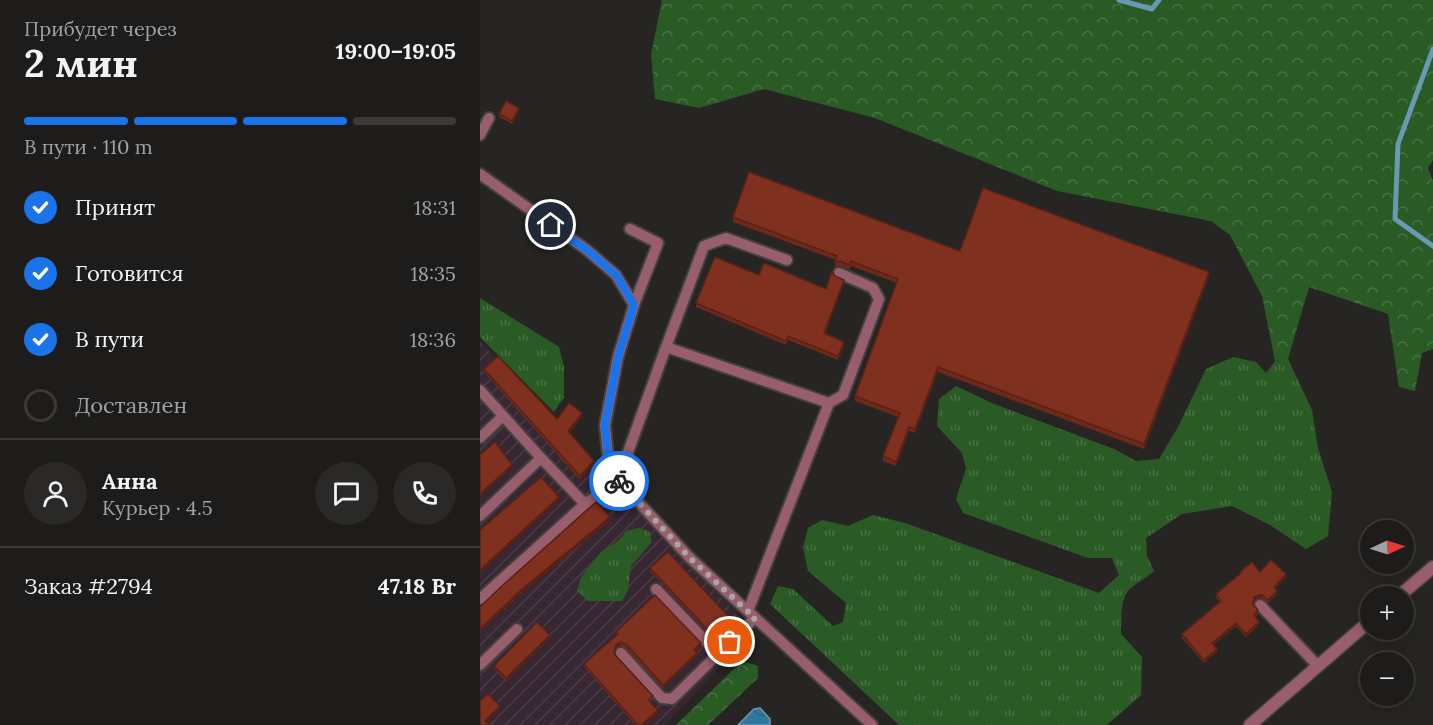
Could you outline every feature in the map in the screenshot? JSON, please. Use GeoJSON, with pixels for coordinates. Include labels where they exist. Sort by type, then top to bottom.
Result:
{"type":"FeatureCollection","features":[{"type":"Feature","properties":{"kind":"street"},"geometry":{"type":"LineString","coordinates":[[1411,586],[1433,567]]}},
{"type":"Feature","properties":{"kind":"street"},"geometry":{"type":"LineString","coordinates":[[1250,725],[1360,630]]}},
{"type":"Feature","properties":{"kind":"lane"},"geometry":{"type":"LineString","coordinates":[[480,135],[489,118]]}},
{"type":"Feature","properties":{"kind":"lane"},"geometry":{"type":"LineString","coordinates":[[480,174],[587,250],[616,275],[634,305]]}},
{"type":"Feature","properties":{"kind":"lane"},"geometry":{"type":"LineString","coordinates":[[630,229],[658,243],[634,305],[618,357],[605,425],[609,466],[618,480],[690,558],[872,725]]}},
{"type":"Feature","properties":{"kind":"lane"},"geometry":{"type":"LineString","coordinates":[[480,599],[585,504],[618,480],[704,246],[726,238],[787,260]]}},
{"type":"Feature","properties":{"kind":"lane"},"geometry":{"type":"LineString","coordinates":[[621,653],[662,698],[672,699],[718,654],[752,614],[829,403],[843,395],[879,299],[873,288],[839,273]]}},
{"type":"Feature","properties":{"kind":"lane"},"geometry":{"type":"LineString","coordinates":[[666,346],[829,403]]}},
{"type":"Feature","properties":{"kind":"lane"},"geometry":{"type":"LineString","coordinates":[[480,390],[585,504]]}},
{"type":"Feature","properties":{"kind":"lane"},"geometry":{"type":"LineString","coordinates":[[480,438],[503,416]]}},
{"type":"Feature","properties":{"kind":"lane"},"geometry":{"type":"LineString","coordinates":[[480,516],[541,458]]}},
{"type":"Feature","properties":{"kind":"lane"},"geometry":{"type":"LineString","coordinates":[[656,589],[718,654]]}},
{"type":"Feature","properties":{"kind":"lane"},"geometry":{"type":"LineString","coordinates":[[1260,606],[1318,666]]}},
{"type":"Feature","properties":{"kind":"lane"},"geometry":{"type":"LineString","coordinates":[[480,665],[516,629]]}},
{"type":"Feature","properties":{"kind":"shaded area"},"geometry":{"type":"Polygon","coordinates":[[[480,341],[753,631],[665,725],[480,725],[480,341]]]}},
{"type":"Feature","properties":{"kind":"green space"},"geometry":{"type":"Polygon","coordinates":[[[662,0],[1433,0],[1433,160],[1428,168],[1433,181],[1433,349],[1422,353],[1415,391],[1399,387],[1388,314],[1309,287],[1288,359],[1275,361],[1262,296],[1230,235],[1211,221],[1057,191],[875,118],[764,89],[699,108],[655,99],[651,54],[662,0]]]}},
{"type":"Feature","properties":{"kind":"green space"},"geometry":{"type":"Polygon","coordinates":[[[480,298],[559,347],[564,367],[564,397],[554,412],[480,337],[480,298]]]}},
{"type":"Feature","properties":{"kind":"green space"},"geometry":{"type":"Polygon","coordinates":[[[1233,357],[1256,362],[1266,373],[1275,361],[1288,359],[1312,410],[1318,448],[1332,492],[1328,536],[1306,549],[1270,525],[1232,506],[1182,514],[1146,538],[1147,556],[1154,571],[1127,592],[1121,616],[1121,634],[1142,657],[1141,695],[1107,725],[899,725],[770,604],[778,586],[793,589],[833,626],[843,622],[846,603],[808,571],[803,547],[808,528],[822,520],[848,526],[873,515],[905,523],[1099,593],[1119,575],[1112,558],[1088,558],[963,513],[956,499],[966,469],[962,453],[937,426],[939,399],[956,386],[994,404],[1114,449],[1136,461],[1159,459],[1178,427],[1206,369],[1233,357]]]}},
{"type":"Feature","properties":{"kind":"green space"},"geometry":{"type":"Polygon","coordinates":[[[638,528],[649,531],[652,542],[631,566],[628,590],[622,601],[588,601],[577,591],[581,577],[601,552],[619,540],[626,531],[638,528]]]}},
{"type":"Feature","properties":{"kind":"green space"},"geometry":{"type":"Polygon","coordinates":[[[742,661],[758,666],[758,678],[708,725],[676,725],[742,661]]]}},
{"type":"Feature","properties":{"kind":"water"},"geometry":{"type":"Polygon","coordinates":[[[760,708],[770,719],[770,725],[738,725],[754,709],[760,708]]]}},
{"type":"Feature","properties":{"kind":"building"},"geometry":{"type":"Polygon","coordinates":[[[506,101],[519,108],[512,121],[499,114],[506,101]]]}},
{"type":"Feature","properties":{"kind":"building"},"geometry":{"type":"Polygon","coordinates":[[[749,172],[960,251],[983,188],[1209,272],[1144,444],[938,367],[915,429],[909,427],[896,462],[883,456],[900,413],[855,396],[898,279],[851,261],[849,265],[841,261],[835,262],[837,256],[733,217],[749,172]]]}},
{"type":"Feature","properties":{"kind":"building"},"geometry":{"type":"Polygon","coordinates":[[[715,257],[759,275],[764,263],[826,289],[832,271],[835,276],[844,280],[824,333],[844,342],[838,356],[788,336],[786,341],[696,303],[715,257]]]}},
{"type":"Feature","properties":{"kind":"building"},"geometry":{"type":"Polygon","coordinates":[[[498,356],[557,419],[569,403],[582,413],[568,431],[594,461],[580,476],[484,369],[498,356]]]}},
{"type":"Feature","properties":{"kind":"building"},"geometry":{"type":"Polygon","coordinates":[[[495,442],[512,465],[480,494],[480,455],[495,442]]]}},
{"type":"Feature","properties":{"kind":"building"},"geometry":{"type":"Polygon","coordinates":[[[541,477],[559,497],[480,570],[480,530],[541,477]]]}},
{"type":"Feature","properties":{"kind":"building"},"geometry":{"type":"Polygon","coordinates":[[[596,502],[610,517],[522,589],[480,629],[480,607],[596,502]]]}},
{"type":"Feature","properties":{"kind":"building"},"geometry":{"type":"Polygon","coordinates":[[[668,552],[729,617],[711,633],[650,568],[668,552]]]}},
{"type":"Feature","properties":{"kind":"building"},"geometry":{"type":"Polygon","coordinates":[[[1271,560],[1286,574],[1274,587],[1277,591],[1268,600],[1262,594],[1254,597],[1253,604],[1258,610],[1254,615],[1259,622],[1246,634],[1236,623],[1212,643],[1217,649],[1204,660],[1182,634],[1221,601],[1216,594],[1252,562],[1260,572],[1271,560]]]}},
{"type":"Feature","properties":{"kind":"building"},"geometry":{"type":"Polygon","coordinates":[[[655,595],[701,643],[694,649],[697,653],[663,685],[626,644],[620,642],[616,645],[615,655],[653,696],[648,700],[658,710],[638,725],[584,664],[618,634],[616,632],[655,595]]]}},
{"type":"Feature","properties":{"kind":"building"},"geometry":{"type":"Polygon","coordinates":[[[537,622],[550,635],[506,678],[494,666],[537,622]]]}},
{"type":"Feature","properties":{"kind":"building"},"geometry":{"type":"Polygon","coordinates":[[[488,694],[500,706],[485,721],[490,725],[480,725],[480,699],[488,694]]]}},
{"type":"Feature","properties":{"kind":"waterway"},"geometry":{"type":"LineString","coordinates":[[1119,0],[1152,9],[1159,0]]}},
{"type":"Feature","properties":{"kind":"waterway"},"geometry":{"type":"LineString","coordinates":[[1433,49],[1398,144],[1395,219],[1433,246]]}},
{"type":"Feature","properties":{"kind":"way so far"},"geometry":{"type":"LineString","coordinates":[[619,481],[690,558],[755,618],[730,642]]}},
{"type":"Feature","properties":{"kind":"route"},"geometry":{"type":"LineString","coordinates":[[551,225],[587,250],[616,275],[634,305],[618,357],[605,425],[609,466],[619,481]]}}]}
